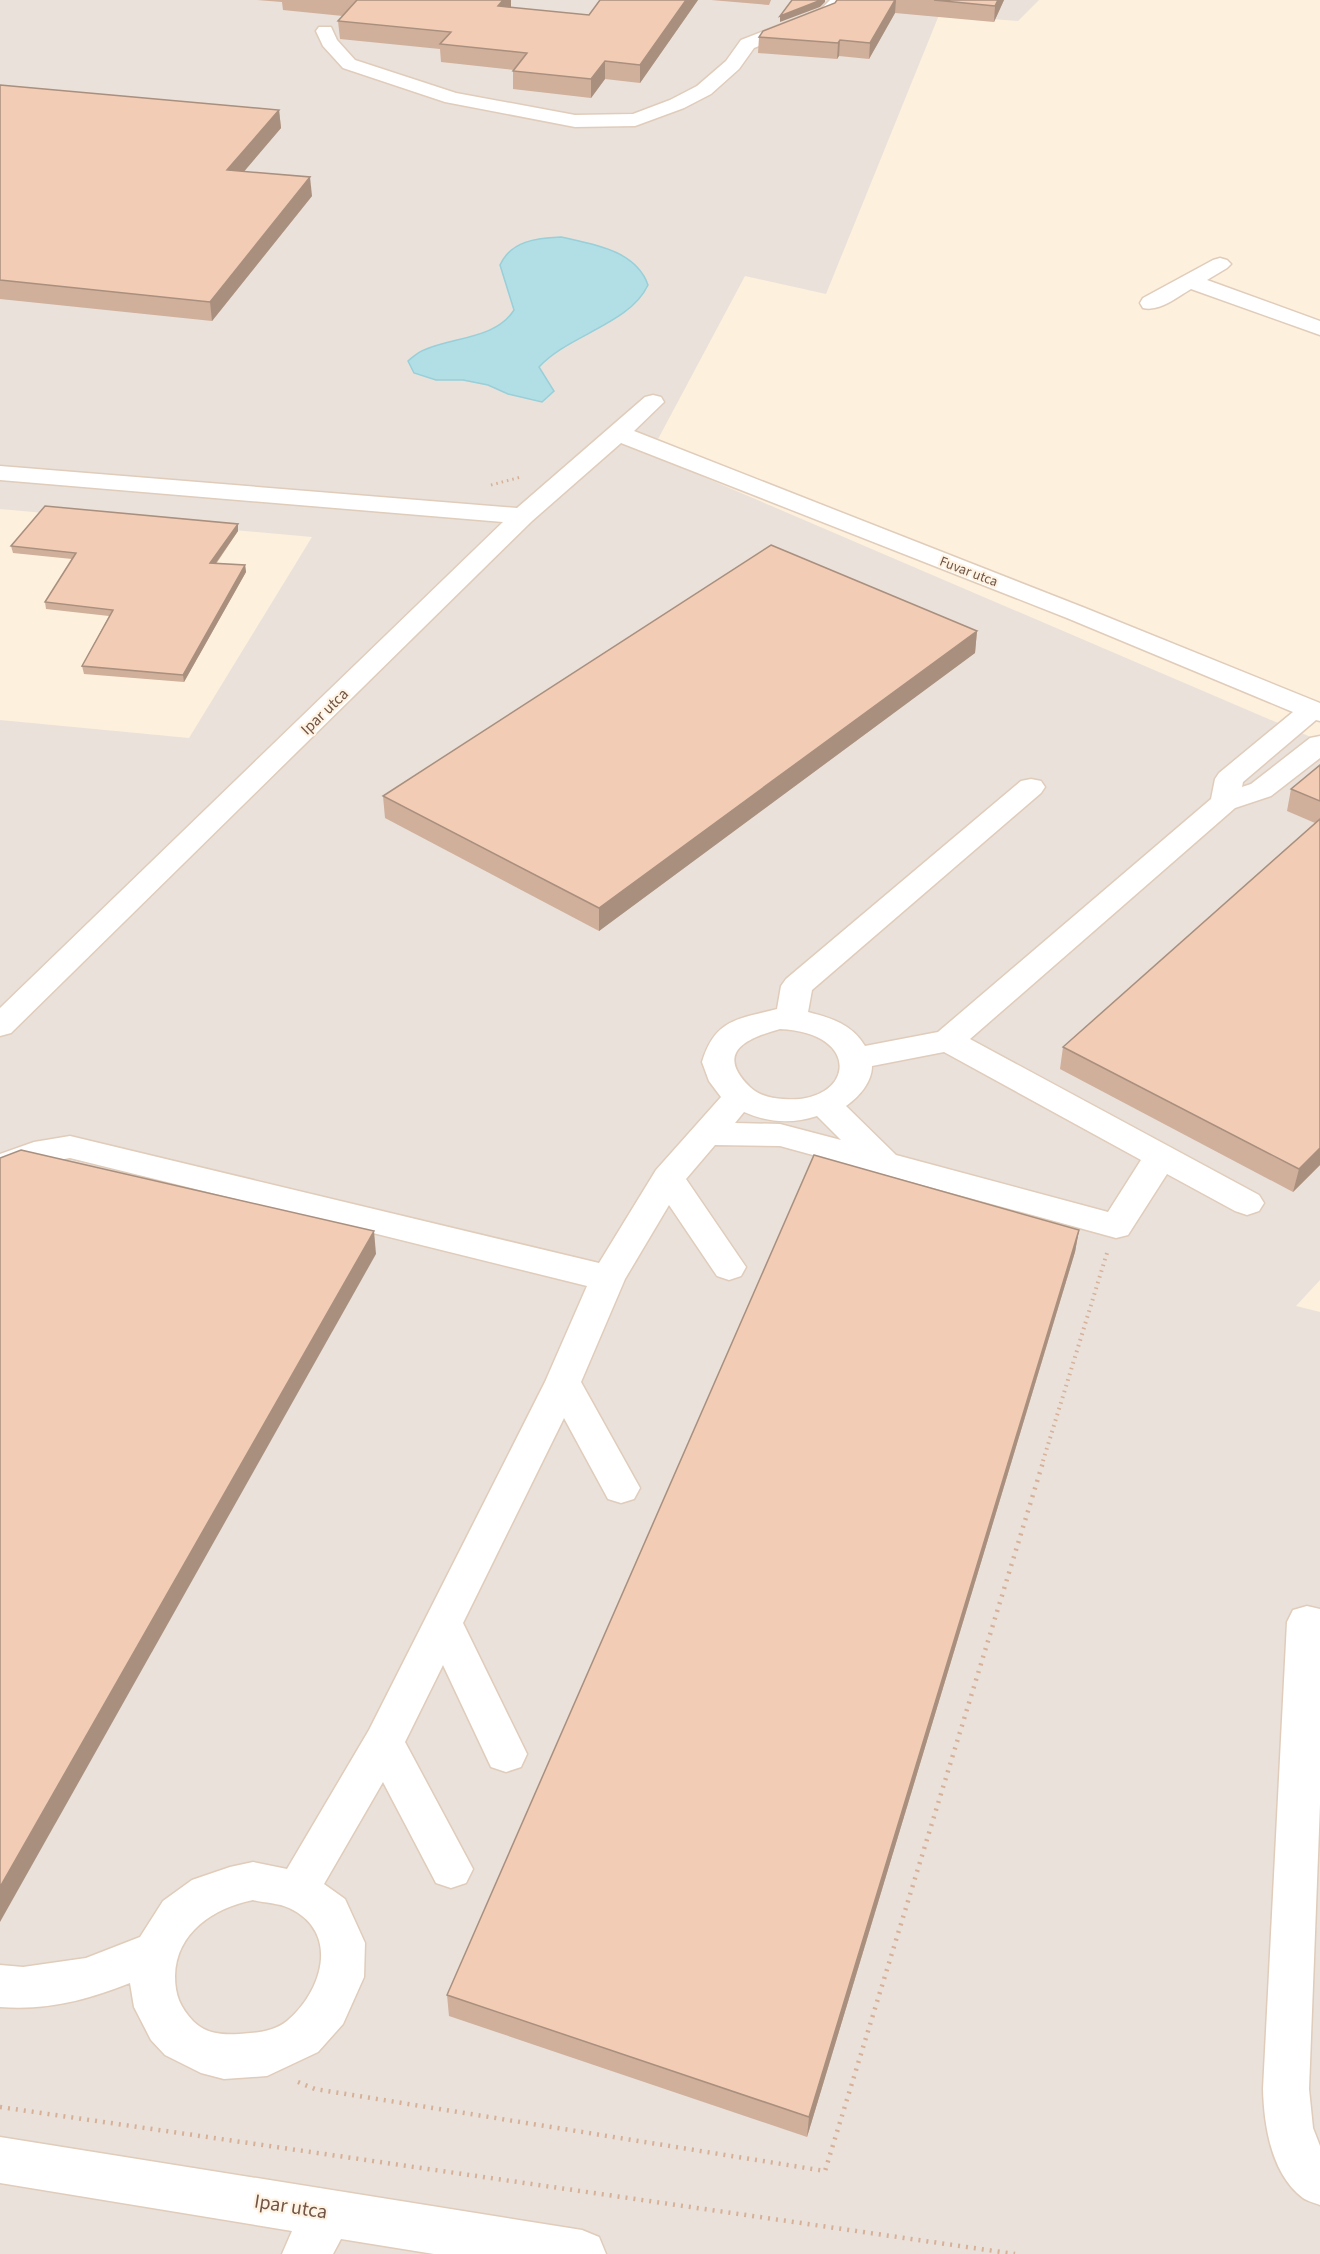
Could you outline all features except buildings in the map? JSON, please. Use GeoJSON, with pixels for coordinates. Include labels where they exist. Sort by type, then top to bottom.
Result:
{"type":"FeatureCollection","features":[{"type":"Feature","properties":{"kind":"street"},"geometry":{"type":"LineString","coordinates":[[326,31],[329,42],[349,64],[452,98],[575,121],[635,120],[677,104],[704,90],[733,65],[747,44],[827,13],[840,0]]}},
{"type":"Feature","properties":{"kind":"street"},"geometry":{"type":"LineString","coordinates":[[1151,303],[1220,264]]}},
{"type":"Feature","properties":{"kind":"street"},"geometry":{"type":"LineString","coordinates":[[1189,282],[1320,328]]}},
{"type":"Feature","properties":{"kind":"street","name":"Ipar utca"},"geometry":{"type":"LineString","coordinates":[[0,1026],[523,516],[653,402]]}},
{"type":"Feature","properties":{"kind":"street","name":"Fuvar utca"},"geometry":{"type":"LineString","coordinates":[[617,434],[1076,613],[1316,712]]}},
{"type":"Feature","properties":{"kind":"street"},"geometry":{"type":"LineString","coordinates":[[0,473],[523,516]]}},
{"type":"Feature","properties":{"kind":"street"},"geometry":{"type":"LineString","coordinates":[[1225,802],[1229,779],[1316,712]]}},
{"type":"Feature","properties":{"kind":"street"},"geometry":{"type":"LineString","coordinates":[[855,1058],[948,1041],[1225,802],[1261,790],[1320,744]]}},
{"type":"Feature","properties":{"kind":"street"},"geometry":{"type":"LineString","coordinates":[[791,1019],[797,986],[1031,787]]}},
{"type":"Feature","properties":{"kind":"street"},"geometry":{"type":"LineString","coordinates":[[791,1019],[813,1023],[832,1031],[847,1043],[855,1058],[855,1073],[848,1088],[824,1104],[802,1109],[780,1110],[757,1105],[739,1097],[721,1077],[717,1062],[722,1048],[732,1035],[748,1025],[769,1020],[791,1019]]}},
{"type":"Feature","properties":{"kind":"street"},"geometry":{"type":"LineString","coordinates":[[948,1041],[1247,1203]]}},
{"type":"Feature","properties":{"kind":"street"},"geometry":{"type":"LineString","coordinates":[[298,1888],[384,1743],[563,1382],[608,1278],[668,1178],[709,1134],[739,1097]]}},
{"type":"Feature","properties":{"kind":"street"},"geometry":{"type":"LineString","coordinates":[[824,1104],[883,1162]]}},
{"type":"Feature","properties":{"kind":"street"},"geometry":{"type":"LineString","coordinates":[[709,1134],[780,1135],[1116,1226],[1161,1156]]}},
{"type":"Feature","properties":{"kind":"street"},"geometry":{"type":"LineString","coordinates":[[0,1169],[12,1161],[38,1151],[70,1147],[608,1278]]}},
{"type":"Feature","properties":{"kind":"street"},"geometry":{"type":"LineString","coordinates":[[668,1178],[729,1267]]}},
{"type":"Feature","properties":{"kind":"street"},"geometry":{"type":"LineString","coordinates":[[563,1382],[621,1488]]}},
{"type":"Feature","properties":{"kind":"street"},"geometry":{"type":"LineString","coordinates":[[1320,1625],[1307,1622],[1286,2089],[1287,2125],[1297,2152],[1320,2182]]}},
{"type":"Feature","properties":{"kind":"street"},"geometry":{"type":"LineString","coordinates":[[444,1623],[506,1754]]}},
{"type":"Feature","properties":{"kind":"street"},"geometry":{"type":"LineString","coordinates":[[384,1743],[451,1869]]}},
{"type":"Feature","properties":{"kind":"street"},"geometry":{"type":"LineString","coordinates":[[253,1881],[284,1884],[298,1888],[322,1905],[338,1928],[344,1956],[340,1985],[325,2013],[302,2037],[271,2052],[239,2058],[216,2056],[194,2048],[182,2041],[162,2019],[152,1993],[152,1972],[157,1951],[171,1924],[182,1912],[201,1898],[222,1888],[253,1881]]}},
{"type":"Feature","properties":{"kind":"street"},"geometry":{"type":"LineString","coordinates":[[0,1986],[23,1988],[87,1979],[157,1951]]}},
{"type":"Feature","properties":{"kind":"street","name":"Ipar utca"},"geometry":{"type":"LineString","coordinates":[[0,2160],[582,2254]]}},
{"type":"Feature","properties":{"kind":"street"},"geometry":{"type":"LineString","coordinates":[[306,2254],[330,2212]]}},
{"type":"Feature","properties":{"kind":"path"},"geometry":{"type":"LineString","coordinates":[[239,2058],[315,2089],[825,2171],[1116,1226]]}},
{"type":"Feature","properties":{"kind":"path"},"geometry":{"type":"LineString","coordinates":[[0,2106],[1016,2254]]}},
{"type":"Feature","properties":{"kind":"shaded area"},"geometry":{"type":"Polygon","coordinates":[[[0,0],[1039,0],[1018,21],[939,15],[826,294],[745,276],[650,454],[1320,741],[1320,1280],[1296,1306],[1320,1312],[1320,2254],[0,2254],[0,720],[189,738],[312,537],[0,509],[0,0]]]}},
{"type":"Feature","properties":{"kind":"water"},"geometry":{"type":"Polygon","coordinates":[[[561,237],[599,246],[623,256],[642,273],[648,285],[627,310],[566,346],[539,367],[554,391],[542,402],[508,394],[488,385],[463,380],[436,380],[414,373],[408,361],[420,352],[485,332],[506,320],[514,310],[500,265],[511,251],[525,242],[561,237]]]}}]}
